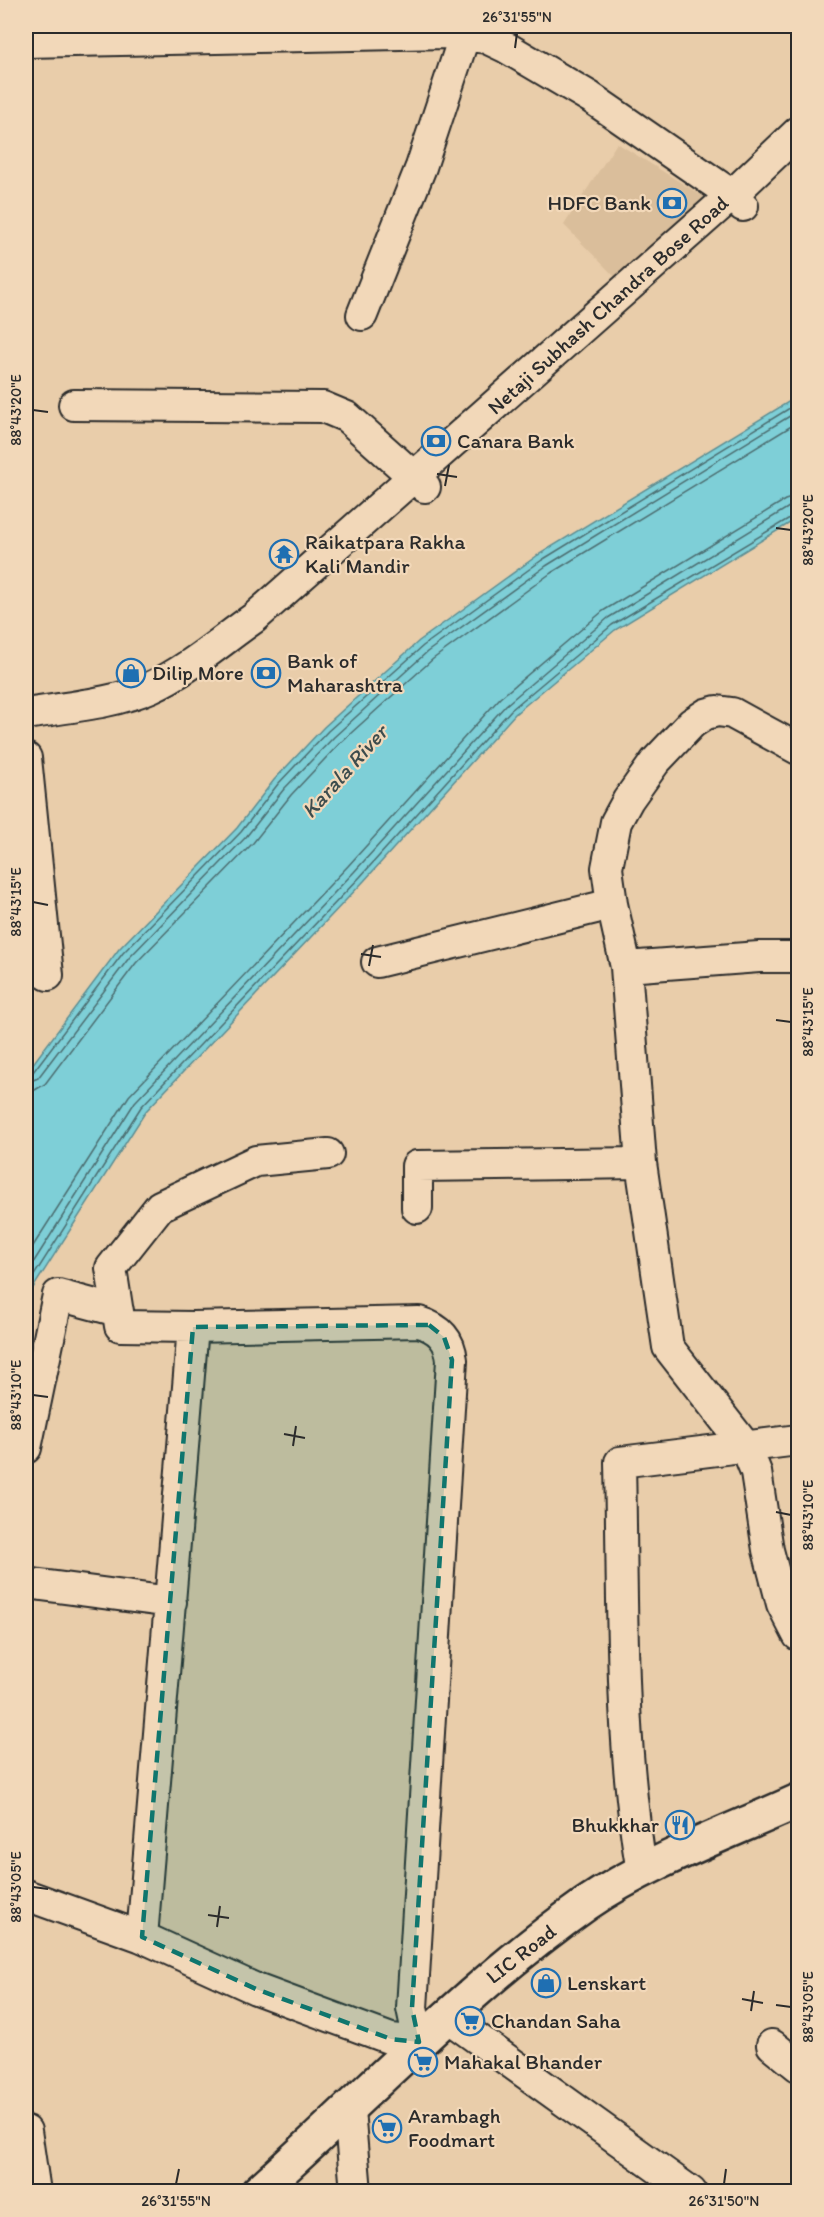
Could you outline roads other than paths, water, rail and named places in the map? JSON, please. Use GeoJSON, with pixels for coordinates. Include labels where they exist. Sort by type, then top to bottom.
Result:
{"type":"FeatureCollection","features":[{"type":"Feature","properties":{"kind":"main road","name":"LIC Road"},"geometry":{"type":"LineString","coordinates":[[258,2192],[349,2110],[446,2016],[588,1903],[642,1872],[798,1801]]}},
{"type":"Feature","properties":{"kind":"street"},"geometry":{"type":"LineString","coordinates":[[26,42],[465,34],[486,38],[590,97],[738,200]]}},
{"type":"Feature","properties":{"kind":"street"},"geometry":{"type":"LineString","coordinates":[[362,315],[421,167],[465,34]]}},
{"type":"Feature","properties":{"kind":"street","name":"Netaji Subhash Chandra Bose Road"},"geometry":{"type":"LineString","coordinates":[[738,200],[798,132]]}},
{"type":"Feature","properties":{"kind":"street","name":"Netaji Subhash Chandra Bose Road"},"geometry":{"type":"LineString","coordinates":[[26,725],[152,697],[211,665],[261,628],[420,482],[738,200],[798,154]]}},
{"type":"Feature","properties":{"kind":"street"},"geometry":{"type":"LineString","coordinates":[[74,405],[323,407],[347,417],[420,482]]}},
{"type":"Feature","properties":{"kind":"street","name":"Netaji Subhash Chandra Bose Road"},"geometry":{"type":"LineString","coordinates":[[26,714],[127,694],[149,687],[172,675],[254,618],[420,482]]}},
{"type":"Feature","properties":{"kind":"street"},"geometry":{"type":"LineString","coordinates":[[798,750],[732,713],[717,711],[692,723],[655,762],[628,800],[616,822],[607,868],[612,904],[626,967],[641,1163],[668,1347],[746,1447],[756,1472],[768,1550],[783,1604],[798,1635]]}},
{"type":"Feature","properties":{"kind":"street"},"geometry":{"type":"LineString","coordinates":[[26,758],[40,973]]}},
{"type":"Feature","properties":{"kind":"street"},"geometry":{"type":"LineString","coordinates":[[377,962],[612,904]]}},
{"type":"Feature","properties":{"kind":"street"},"geometry":{"type":"LineString","coordinates":[[626,967],[759,957],[798,957]]}},
{"type":"Feature","properties":{"kind":"street"},"geometry":{"type":"LineString","coordinates":[[26,1895],[142,1937],[256,1989],[392,2039],[419,2042],[412,2008],[451,1352],[444,1337],[437,1330],[419,1322],[193,1327],[120,1326],[111,1268],[160,1206],[256,1161],[328,1154]]}},
{"type":"Feature","properties":{"kind":"street"},"geometry":{"type":"LineString","coordinates":[[417,1208],[417,1166],[641,1163]]}},
{"type":"Feature","properties":{"kind":"street"},"geometry":{"type":"LineString","coordinates":[[26,1448],[58,1295],[118,1311]]}},
{"type":"Feature","properties":{"kind":"street"},"geometry":{"type":"LineString","coordinates":[[142,1937],[193,1327]]}},
{"type":"Feature","properties":{"kind":"street"},"geometry":{"type":"LineString","coordinates":[[642,1872],[635,1828],[626,1700],[620,1462],[798,1440]]}},
{"type":"Feature","properties":{"kind":"street"},"geometry":{"type":"LineString","coordinates":[[26,1583],[171,1602]]}},
{"type":"Feature","properties":{"kind":"street"},"geometry":{"type":"LineString","coordinates":[[446,2016],[691,2192]]}},
{"type":"Feature","properties":{"kind":"street"},"geometry":{"type":"LineString","coordinates":[[772,2045],[798,2066]]}},
{"type":"Feature","properties":{"kind":"street"},"geometry":{"type":"LineString","coordinates":[[349,2110],[356,2192]]}},
{"type":"Feature","properties":{"kind":"street"},"geometry":{"type":"LineString","coordinates":[[26,2131],[35,2192]]}},
{"type":"Feature","properties":{"kind":"water","name":"Karala River"},"geometry":{"type":"Polygon","coordinates":[[[798,396],[798,518],[615,630],[515,714],[364,881],[146,1111],[26,1299],[26,1073],[119,949],[237,828],[274,780],[324,727],[419,641],[538,555],[798,396]]]}},
{"type":"Feature","properties":{"kind":"place","name":"HDFC Bank"},"geometry":{"type":"Point","coordinates":[672,203]}},
{"type":"Feature","properties":{"kind":"place","name":"Canara Bank"},"geometry":{"type":"Point","coordinates":[436,441]}},
{"type":"Feature","properties":{"kind":"place","name":"Raikatpara Rakha Kali Mandir"},"geometry":{"type":"Point","coordinates":[284,554]}},
{"type":"Feature","properties":{"kind":"place","name":"Dilip More"},"geometry":{"type":"Point","coordinates":[131,673]}},
{"type":"Feature","properties":{"kind":"place","name":"Bank of Maharashtra"},"geometry":{"type":"Point","coordinates":[266,673]}},
{"type":"Feature","properties":{"kind":"place","name":"Bhukkhar"},"geometry":{"type":"Point","coordinates":[680,1825]}},
{"type":"Feature","properties":{"kind":"place","name":"Lenskart"},"geometry":{"type":"Point","coordinates":[546,1983]}},
{"type":"Feature","properties":{"kind":"place","name":"Chandan Saha"},"geometry":{"type":"Point","coordinates":[470,2021]}},
{"type":"Feature","properties":{"kind":"place","name":"Mahakal Bhander"},"geometry":{"type":"Point","coordinates":[423,2062]}},
{"type":"Feature","properties":{"kind":"place","name":"Arambagh Foodmart"},"geometry":{"type":"Point","coordinates":[387,2128]}}]}
